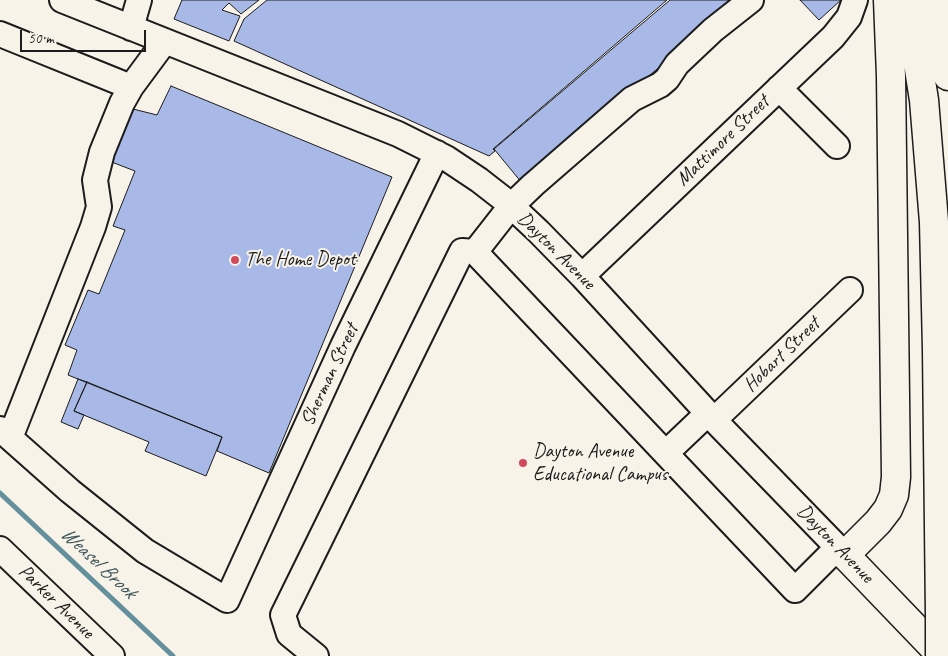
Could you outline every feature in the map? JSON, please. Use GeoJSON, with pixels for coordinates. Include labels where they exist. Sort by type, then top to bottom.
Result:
{"type":"FeatureCollection","features":[{"type":"Feature","properties":{"kind":"main road"},"geometry":{"type":"LineString","coordinates":[[842,551],[878,522],[888,509],[894,495],[896,477],[891,67],[888,0]]}},
{"type":"Feature","properties":{"kind":"main road"},"geometry":{"type":"LineString","coordinates":[[908,0],[924,100],[934,222],[941,656]]}},
{"type":"Feature","properties":{"kind":"main road"},"geometry":{"type":"LineString","coordinates":[[936,0],[948,76]]}},
{"type":"Feature","properties":{"kind":"main road","name":"Dayton Avenue"},"geometry":{"type":"LineString","coordinates":[[842,551],[941,656]]}},
{"type":"Feature","properties":{"kind":"street","name":"Dayton Avenue"},"geometry":{"type":"LineString","coordinates":[[62,0],[398,134],[437,153],[479,180],[511,206],[582,276],[711,416],[842,551]]}},
{"type":"Feature","properties":{"kind":"street"},"geometry":{"type":"LineString","coordinates":[[131,28],[139,0]]}},
{"type":"Feature","properties":{"kind":"street"},"geometry":{"type":"LineString","coordinates":[[474,252],[511,206],[533,185],[632,99],[660,85],[667,79],[676,64],[713,30],[751,0]]}},
{"type":"Feature","properties":{"kind":"street","name":"Mattimore Street"},"geometry":{"type":"LineString","coordinates":[[582,276],[833,37],[849,17],[856,0]]}},
{"type":"Feature","properties":{"kind":"street"},"geometry":{"type":"LineString","coordinates":[[0,34],[131,87]]}},
{"type":"Feature","properties":{"kind":"street"},"geometry":{"type":"LineString","coordinates":[[5,434],[93,227],[99,207],[95,180],[102,152],[122,103],[131,87],[165,41]]}},
{"type":"Feature","properties":{"kind":"street"},"geometry":{"type":"LineString","coordinates":[[779,88],[837,146]]}},
{"type":"Feature","properties":{"kind":"street","name":"Sherman Street"},"geometry":{"type":"LineString","coordinates":[[5,434],[70,491],[145,551],[227,600],[342,346],[437,153]]}},
{"type":"Feature","properties":{"kind":"street"},"geometry":{"type":"LineString","coordinates":[[316,656],[289,634],[283,615],[462,251],[474,252],[795,590],[842,551]]}},
{"type":"Feature","properties":{"kind":"street","name":"Hobart Street"},"geometry":{"type":"LineString","coordinates":[[666,453],[711,416],[850,290]]}},
{"type":"Feature","properties":{"kind":"street","name":"Parker Avenue"},"geometry":{"type":"LineString","coordinates":[[0,548],[112,656]]}},
{"type":"Feature","properties":{"kind":"building"},"geometry":{"type":"Polygon","coordinates":[[[182,0],[259,0],[241,14],[229,3],[222,10],[240,16],[229,41],[174,19],[182,0]]]}},
{"type":"Feature","properties":{"kind":"building"},"geometry":{"type":"Polygon","coordinates":[[[267,0],[667,0],[493,149],[495,151],[489,156],[234,41],[244,19],[267,0]]]}},
{"type":"Feature","properties":{"kind":"building"},"geometry":{"type":"Polygon","coordinates":[[[670,0],[739,0],[522,183],[494,149],[670,0]]]}},
{"type":"Feature","properties":{"kind":"building"},"geometry":{"type":"Polygon","coordinates":[[[800,0],[841,0],[819,20],[800,0]]]}},
{"type":"Feature","properties":{"kind":"building","name":"The Home Depot"},"geometry":{"type":"Polygon","coordinates":[[[171,86],[392,177],[269,473],[217,451],[222,437],[68,375],[77,350],[65,345],[88,290],[99,294],[125,230],[113,226],[135,171],[109,161],[133,109],[157,115],[171,86]]]}},
{"type":"Feature","properties":{"kind":"building"},"geometry":{"type":"Polygon","coordinates":[[[78,379],[87,382],[74,411],[84,415],[78,429],[61,422],[78,379]]]}},
{"type":"Feature","properties":{"kind":"building"},"geometry":{"type":"Polygon","coordinates":[[[87,382],[222,437],[206,476],[145,451],[149,442],[74,411],[87,382]]]}},
{"type":"Feature","properties":{"kind":"waterway","name":"Weasel Brook"},"geometry":{"type":"LineString","coordinates":[[0,493],[173,656]]}},
{"type":"Feature","properties":{"kind":"place","name":"The Home Depot"},"geometry":{"type":"Point","coordinates":[235,260]}},
{"type":"Feature","properties":{"kind":"place","name":"Dayton Avenue Educational Campus"},"geometry":{"type":"Point","coordinates":[523,463]}}]}
